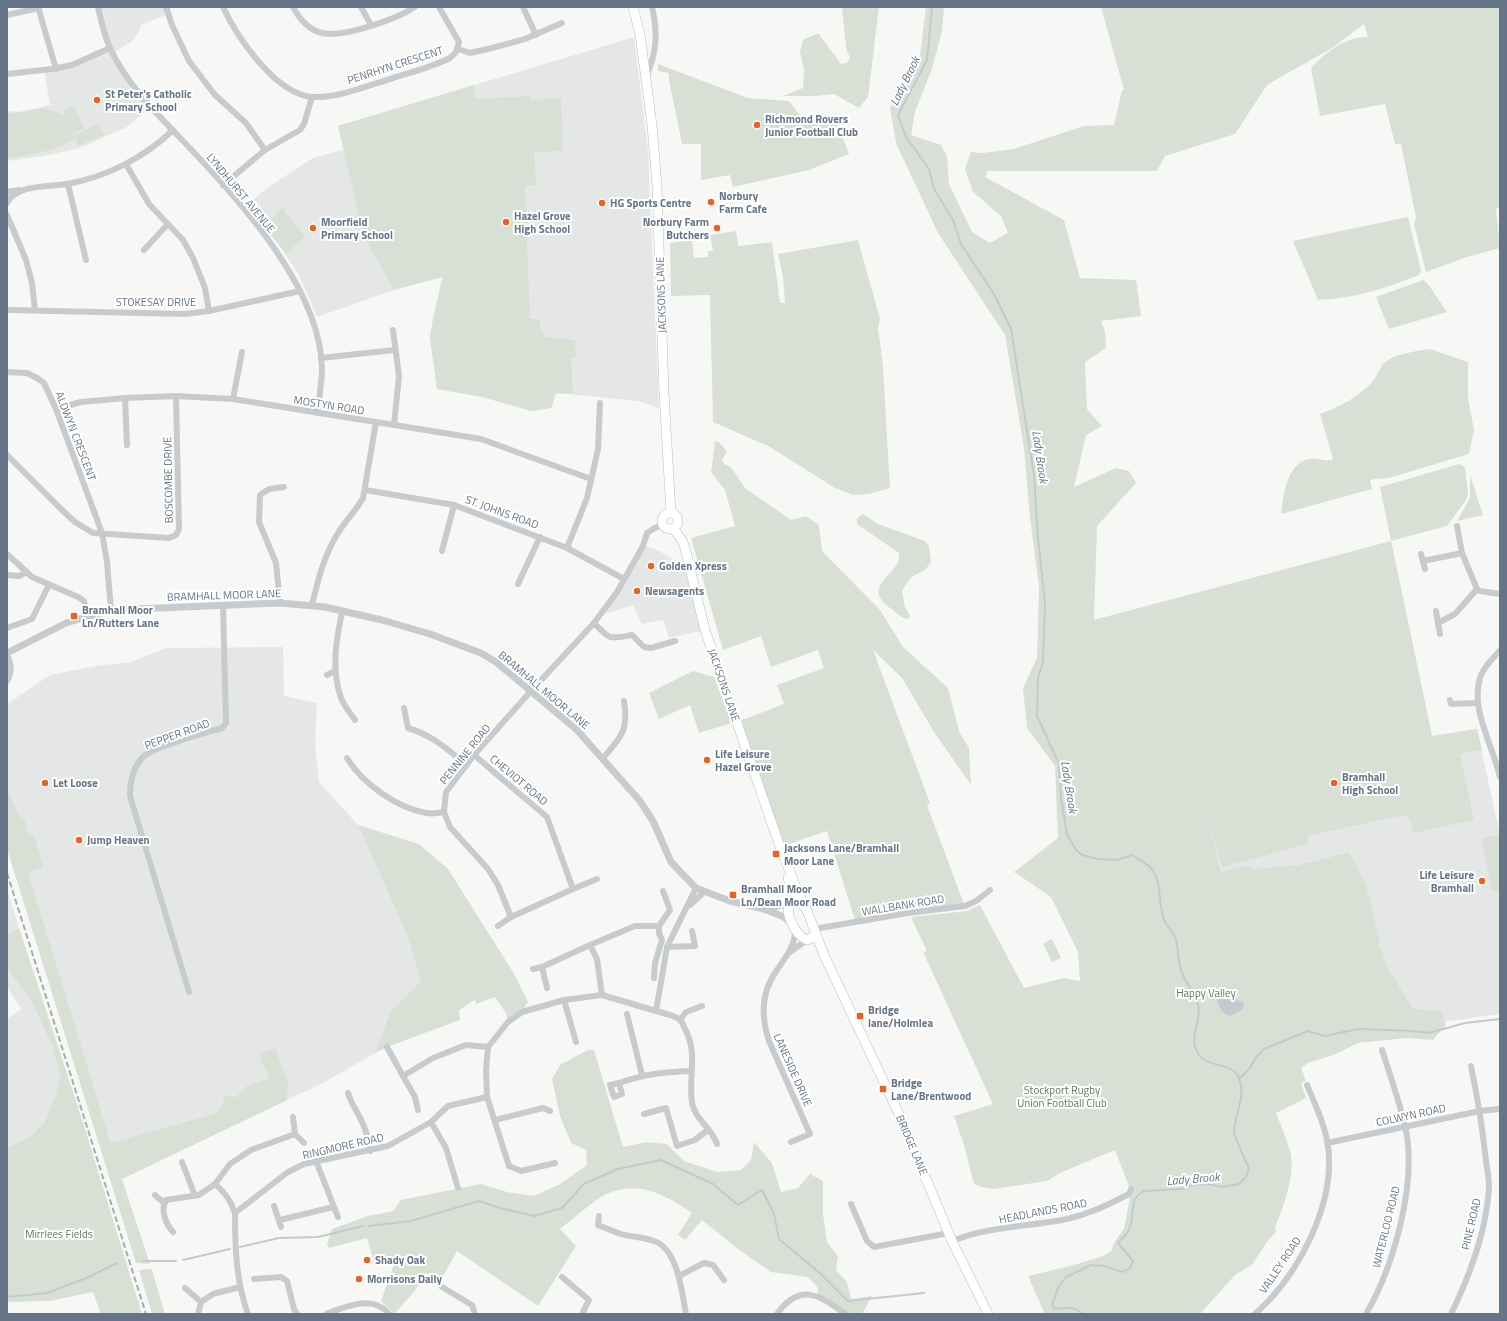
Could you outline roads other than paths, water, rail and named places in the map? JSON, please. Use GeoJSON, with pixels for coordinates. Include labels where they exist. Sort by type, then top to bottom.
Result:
{"type":"FeatureCollection","features":[{"type":"Feature","properties":{"kind":"main road","name":"JACKSONS LANE"},"geometry":{"type":"LineString","coordinates":[[633,7],[640,34],[658,186],[664,393],[671,513],[675,515],[678,520],[676,526],[673,528],[683,542],[705,630],[778,841],[803,904],[811,935]]}},
{"type":"Feature","properties":{"kind":"main road"},"geometry":{"type":"LineString","coordinates":[[671,513],[663,517],[663,524],[668,529],[673,528]]}},
{"type":"Feature","properties":{"kind":"main road","name":"JACKSONS LANE"},"geometry":{"type":"LineString","coordinates":[[778,841],[791,887],[789,914],[794,927]]}},
{"type":"Feature","properties":{"kind":"main road"},"geometry":{"type":"LineString","coordinates":[[790,903],[798,901],[803,904]]}},
{"type":"Feature","properties":{"kind":"main road"},"geometry":{"type":"LineString","coordinates":[[794,927],[798,934],[811,935]]}},
{"type":"Feature","properties":{"kind":"main road","name":"BRIDGE LANE"},"geometry":{"type":"LineString","coordinates":[[811,935],[824,955],[898,1112],[950,1237],[988,1314]]}},
{"type":"Feature","properties":{"kind":"street"},"geometry":{"type":"LineString","coordinates":[[7,15],[38,7],[56,68]]}},
{"type":"Feature","properties":{"kind":"street","name":"LYNDHURST AVENUE"},"geometry":{"type":"LineString","coordinates":[[98,7],[110,48],[142,96],[224,185],[286,265],[300,291],[315,330],[322,368],[317,413]]}},
{"type":"Feature","properties":{"kind":"street"},"geometry":{"type":"LineString","coordinates":[[166,7],[172,25],[189,61],[215,95],[246,123],[265,150]]}},
{"type":"Feature","properties":{"kind":"street"},"geometry":{"type":"LineString","coordinates":[[223,7],[242,41],[277,79],[301,94],[312,96],[304,124],[300,130],[265,150],[224,185]]}},
{"type":"Feature","properties":{"kind":"street"},"geometry":{"type":"LineString","coordinates":[[293,7],[304,23],[314,30],[322,33],[340,33],[390,20],[415,7]]}},
{"type":"Feature","properties":{"kind":"street"},"geometry":{"type":"LineString","coordinates":[[360,7],[371,25]]}},
{"type":"Feature","properties":{"kind":"street","name":"PENRHYN CRESCENT"},"geometry":{"type":"LineString","coordinates":[[312,96],[341,93],[442,62],[450,58],[458,49],[458,38],[439,7]]}},
{"type":"Feature","properties":{"kind":"street"},"geometry":{"type":"LineString","coordinates":[[523,7],[536,35]]}},
{"type":"Feature","properties":{"kind":"street"},"geometry":{"type":"LineString","coordinates":[[646,78],[653,62],[656,48],[656,25],[652,7]]}},
{"type":"Feature","properties":{"kind":"street"},"geometry":{"type":"LineString","coordinates":[[458,49],[470,53],[525,39],[562,23]]}},
{"type":"Feature","properties":{"kind":"street"},"geometry":{"type":"LineString","coordinates":[[7,74],[72,65],[110,48]]}},
{"type":"Feature","properties":{"kind":"street"},"geometry":{"type":"LineString","coordinates":[[7,192],[68,184],[126,164],[153,148],[173,130]]}},
{"type":"Feature","properties":{"kind":"street"},"geometry":{"type":"LineString","coordinates":[[126,164],[149,204],[167,225],[183,240],[193,258],[206,288],[210,311]]}},
{"type":"Feature","properties":{"kind":"street"},"geometry":{"type":"LineString","coordinates":[[68,184],[86,260]]}},
{"type":"Feature","properties":{"kind":"street"},"geometry":{"type":"LineString","coordinates":[[7,202],[16,193],[25,190]]}},
{"type":"Feature","properties":{"kind":"street"},"geometry":{"type":"LineString","coordinates":[[7,216],[22,246],[32,283],[35,310]]}},
{"type":"Feature","properties":{"kind":"street"},"geometry":{"type":"LineString","coordinates":[[144,250],[167,225]]}},
{"type":"Feature","properties":{"kind":"street","name":"STOKESAY DRIVE"},"geometry":{"type":"LineString","coordinates":[[9,310],[185,314],[210,311],[300,291]]}},
{"type":"Feature","properties":{"kind":"street"},"geometry":{"type":"LineString","coordinates":[[393,330],[398,376],[394,425]]}},
{"type":"Feature","properties":{"kind":"street"},"geometry":{"type":"LineString","coordinates":[[320,358],[394,350]]}},
{"type":"Feature","properties":{"kind":"street"},"geometry":{"type":"LineString","coordinates":[[233,400],[242,352]]}},
{"type":"Feature","properties":{"kind":"street","name":"ALDWYN CRESCENT"},"geometry":{"type":"LineString","coordinates":[[7,372],[27,373],[44,383],[56,409],[102,533],[107,562],[111,610]]}},
{"type":"Feature","properties":{"kind":"street","name":"MOSTYN ROAD"},"geometry":{"type":"LineString","coordinates":[[56,409],[81,402],[125,398],[176,396],[233,400],[480,439],[591,479]]}},
{"type":"Feature","properties":{"kind":"street","name":"BOSCOMBE DRIVE"},"geometry":{"type":"LineString","coordinates":[[102,533],[169,538],[176,535],[179,529],[176,396]]}},
{"type":"Feature","properties":{"kind":"street"},"geometry":{"type":"LineString","coordinates":[[125,398],[127,445]]}},
{"type":"Feature","properties":{"kind":"street"},"geometry":{"type":"LineString","coordinates":[[567,548],[587,498],[598,449],[600,403]]}},
{"type":"Feature","properties":{"kind":"street"},"geometry":{"type":"LineString","coordinates":[[312,605],[318,577],[328,549],[338,532],[357,509],[365,490],[376,422]]}},
{"type":"Feature","properties":{"kind":"street"},"geometry":{"type":"LineString","coordinates":[[7,455],[75,522],[93,533],[102,533]]}},
{"type":"Feature","properties":{"kind":"street"},"geometry":{"type":"LineString","coordinates":[[280,603],[276,563],[259,522],[259,509],[260,495],[269,489],[284,487]]}},
{"type":"Feature","properties":{"kind":"street","name":"ST. JOHNS ROAD"},"geometry":{"type":"LineString","coordinates":[[365,490],[454,505],[567,548],[624,579]]}},
{"type":"Feature","properties":{"kind":"street"},"geometry":{"type":"LineString","coordinates":[[442,551],[454,505]]}},
{"type":"Feature","properties":{"kind":"street","name":"PENNINE ROAD"},"geometry":{"type":"LineString","coordinates":[[444,812],[446,792],[474,756],[531,691],[594,623],[624,579],[643,546],[647,534],[663,524]]}},
{"type":"Feature","properties":{"kind":"street"},"geometry":{"type":"LineString","coordinates":[[1457,526],[1462,553],[1477,589],[1480,591],[1500,594]]}},
{"type":"Feature","properties":{"kind":"street"},"geometry":{"type":"LineString","coordinates":[[518,584],[540,537]]}},
{"type":"Feature","properties":{"kind":"street"},"geometry":{"type":"LineString","coordinates":[[1423,561],[1462,553]]}},
{"type":"Feature","properties":{"kind":"street"},"geometry":{"type":"LineString","coordinates":[[7,554],[18,562],[27,572],[49,585],[78,596],[84,601],[88,616]]}},
{"type":"Feature","properties":{"kind":"street"},"geometry":{"type":"LineString","coordinates":[[1421,554],[1425,569]]}},
{"type":"Feature","properties":{"kind":"street"},"geometry":{"type":"LineString","coordinates":[[7,574],[18,576],[27,572]]}},
{"type":"Feature","properties":{"kind":"street"},"geometry":{"type":"LineString","coordinates":[[7,628],[32,619],[49,585]]}},
{"type":"Feature","properties":{"kind":"street"},"geometry":{"type":"LineString","coordinates":[[1438,623],[1454,614],[1477,589]]}},
{"type":"Feature","properties":{"kind":"street","name":"BRAMHALL MOOR LANE"},"geometry":{"type":"LineString","coordinates":[[7,654],[66,623],[111,610],[280,603],[312,605],[382,620],[430,634],[481,654],[496,662],[576,729],[603,758],[650,815],[671,862],[696,888],[730,901],[764,909],[784,917],[794,927]]}},
{"type":"Feature","properties":{"kind":"street","name":"PEPPER ROAD"},"geometry":{"type":"LineString","coordinates":[[189,992],[130,796],[130,782],[135,768],[145,755],[181,741],[222,728],[226,723],[223,606]]}},
{"type":"Feature","properties":{"kind":"street"},"geometry":{"type":"LineString","coordinates":[[1436,611],[1440,634]]}},
{"type":"Feature","properties":{"kind":"street"},"geometry":{"type":"LineString","coordinates":[[342,612],[336,644],[335,671],[342,700],[354,720]]}},
{"type":"Feature","properties":{"kind":"street"},"geometry":{"type":"LineString","coordinates":[[594,623],[607,636],[612,638],[632,635],[644,647],[651,648],[676,641]]}},
{"type":"Feature","properties":{"kind":"street"},"geometry":{"type":"LineString","coordinates":[[1500,650],[1480,676],[1477,690],[1477,703],[1498,759],[1500,777]]}},
{"type":"Feature","properties":{"kind":"street"},"geometry":{"type":"LineString","coordinates":[[7,654],[11,665],[11,673],[7,681]]}},
{"type":"Feature","properties":{"kind":"street"},"geometry":{"type":"LineString","coordinates":[[327,675],[335,671]]}},
{"type":"Feature","properties":{"kind":"street"},"geometry":{"type":"LineString","coordinates":[[1450,700],[1451,704],[1477,703]]}},
{"type":"Feature","properties":{"kind":"street"},"geometry":{"type":"LineString","coordinates":[[603,758],[622,736],[624,725],[624,701]]}},
{"type":"Feature","properties":{"kind":"street"},"geometry":{"type":"LineString","coordinates":[[404,708],[408,728],[425,733],[467,765]]}},
{"type":"Feature","properties":{"kind":"street","name":"CHEVIOT ROAD"},"geometry":{"type":"LineString","coordinates":[[474,756],[547,817],[573,889]]}},
{"type":"Feature","properties":{"kind":"street"},"geometry":{"type":"LineString","coordinates":[[347,758],[356,772],[369,784],[390,798],[412,809],[427,813],[444,812],[450,826],[488,869],[498,885],[511,917]]}},
{"type":"Feature","properties":{"kind":"street"},"geometry":{"type":"LineString","coordinates":[[498,926],[511,917],[598,879]]}},
{"type":"Feature","properties":{"kind":"street"},"geometry":{"type":"LineString","coordinates":[[656,1011],[667,946],[696,888]]}},
{"type":"Feature","properties":{"kind":"street","name":"WALLBANK ROAD"},"geometry":{"type":"LineString","coordinates":[[811,935],[908,913],[965,906],[976,901],[990,890]]}},
{"type":"Feature","properties":{"kind":"street"},"geometry":{"type":"LineString","coordinates":[[654,978],[655,963],[662,940],[659,933],[659,926],[670,910],[663,891]]}},
{"type":"Feature","properties":{"kind":"street"},"geometry":{"type":"LineString","coordinates":[[687,908],[704,892]]}},
{"type":"Feature","properties":{"kind":"street","name":"BRAMHALL MOOR LANE"},"geometry":{"type":"LineString","coordinates":[[764,909],[790,903]]}},
{"type":"Feature","properties":{"kind":"street"},"geometry":{"type":"LineString","coordinates":[[533,969],[542,967],[635,926],[659,926]]}},
{"type":"Feature","properties":{"kind":"street","name":"LANESIDE DRIVE"},"geometry":{"type":"LineString","coordinates":[[790,952],[796,936],[794,927]]}},
{"type":"Feature","properties":{"kind":"street"},"geometry":{"type":"LineString","coordinates":[[667,946],[694,946],[692,931]]}},
{"type":"Feature","properties":{"kind":"street","name":"LANESIDE DRIVE"},"geometry":{"type":"LineString","coordinates":[[791,1142],[810,1134],[769,1041],[764,1027],[763,1012],[767,988],[774,974],[790,952],[811,935]]}},
{"type":"Feature","properties":{"kind":"street"},"geometry":{"type":"LineString","coordinates":[[590,945],[597,959],[602,995]]}},
{"type":"Feature","properties":{"kind":"street"},"geometry":{"type":"LineString","coordinates":[[542,967],[547,988]]}},
{"type":"Feature","properties":{"kind":"street"},"geometry":{"type":"LineString","coordinates":[[555,1163],[521,1171],[509,1166],[487,1097],[486,1070],[488,1046],[508,1022],[522,1012],[564,1000],[602,995],[656,1011],[680,1020],[693,1048],[691,1071],[692,1103],[697,1117],[708,1130],[714,1134],[717,1144]]}},
{"type":"Feature","properties":{"kind":"street"},"geometry":{"type":"LineString","coordinates":[[564,1000],[576,1042]]}},
{"type":"Feature","properties":{"kind":"street"},"geometry":{"type":"LineString","coordinates":[[680,1020],[686,1012],[702,1006]]}},
{"type":"Feature","properties":{"kind":"street"},"geometry":{"type":"LineString","coordinates":[[627,1014],[642,1075]]}},
{"type":"Feature","properties":{"kind":"street"},"geometry":{"type":"LineString","coordinates":[[403,1076],[433,1058],[466,1045],[488,1046]]}},
{"type":"Feature","properties":{"kind":"street"},"geometry":{"type":"LineString","coordinates":[[387,1047],[415,1097],[418,1110]]}},
{"type":"Feature","properties":{"kind":"street","name":"WATERLOO ROAD"},"geometry":{"type":"LineString","coordinates":[[1366,1314],[1381,1285],[1402,1213],[1410,1165],[1406,1126],[1382,1050]]}},
{"type":"Feature","properties":{"kind":"street","name":"PINE ROAD"},"geometry":{"type":"LineString","coordinates":[[1451,1314],[1466,1279],[1486,1211],[1489,1185],[1480,1111],[1471,1066]]}},
{"type":"Feature","properties":{"kind":"street"},"geometry":{"type":"LineString","coordinates":[[619,1083],[642,1075],[691,1071]]}},
{"type":"Feature","properties":{"kind":"street","name":"VALLEY ROAD"},"geometry":{"type":"LineString","coordinates":[[1255,1314],[1277,1291],[1299,1260],[1311,1237],[1321,1210],[1327,1184],[1329,1160],[1327,1143],[1307,1085]]}},
{"type":"Feature","properties":{"kind":"street"},"geometry":{"type":"LineString","coordinates":[[348,1093],[351,1105],[363,1122],[370,1151]]}},
{"type":"Feature","properties":{"kind":"street","name":"RINGMORE ROAD"},"geometry":{"type":"LineString","coordinates":[[235,1213],[288,1172],[304,1164],[388,1146],[431,1122],[448,1106],[487,1097]]}},
{"type":"Feature","properties":{"kind":"street"},"geometry":{"type":"LineString","coordinates":[[495,1120],[543,1108],[550,1111]]}},
{"type":"Feature","properties":{"kind":"street"},"geometry":{"type":"LineString","coordinates":[[644,1114],[666,1108],[677,1146],[695,1140],[708,1130]]}},
{"type":"Feature","properties":{"kind":"street","name":"COLWYN ROAD"},"geometry":{"type":"LineString","coordinates":[[1327,1143],[1480,1111],[1500,1109]]}},
{"type":"Feature","properties":{"kind":"street"},"geometry":{"type":"LineString","coordinates":[[293,1117],[295,1134],[304,1143]]}},
{"type":"Feature","properties":{"kind":"street"},"geometry":{"type":"LineString","coordinates":[[431,1122],[446,1148],[458,1188]]}},
{"type":"Feature","properties":{"kind":"street"},"geometry":{"type":"LineString","coordinates":[[164,1203],[169,1199],[195,1196],[208,1190],[215,1184],[230,1164],[251,1150],[295,1134]]}},
{"type":"Feature","properties":{"kind":"street"},"geometry":{"type":"LineString","coordinates":[[316,1161],[338,1217]]}},
{"type":"Feature","properties":{"kind":"street"},"geometry":{"type":"LineString","coordinates":[[182,1162],[195,1196]]}},
{"type":"Feature","properties":{"kind":"street"},"geometry":{"type":"LineString","coordinates":[[215,1184],[224,1191],[231,1202],[235,1213],[235,1254],[240,1287],[248,1314]]}},
{"type":"Feature","properties":{"kind":"street","name":"HEADLANDS ROAD"},"geometry":{"type":"LineString","coordinates":[[851,1204],[867,1241],[874,1247],[983,1232],[1086,1214],[1105,1208],[1130,1194],[1131,1189]]}},
{"type":"Feature","properties":{"kind":"street"},"geometry":{"type":"LineString","coordinates":[[155,1195],[164,1203],[165,1222],[173,1232]]}},
{"type":"Feature","properties":{"kind":"street"},"geometry":{"type":"LineString","coordinates":[[274,1206],[282,1227]]}},
{"type":"Feature","properties":{"kind":"street"},"geometry":{"type":"LineString","coordinates":[[280,1220],[333,1207]]}},
{"type":"Feature","properties":{"kind":"street"},"geometry":{"type":"LineString","coordinates":[[599,1216],[598,1225],[620,1234],[655,1241],[665,1248],[679,1276],[686,1314]]}},
{"type":"Feature","properties":{"kind":"street"},"geometry":{"type":"LineString","coordinates":[[679,1276],[704,1263],[713,1265],[724,1280]]}},
{"type":"Feature","properties":{"kind":"street"},"geometry":{"type":"LineString","coordinates":[[562,1277],[589,1300],[582,1314]]}},
{"type":"Feature","properties":{"kind":"street"},"geometry":{"type":"LineString","coordinates":[[254,1279],[281,1278],[287,1281],[291,1299],[297,1314]]}},
{"type":"Feature","properties":{"kind":"street"},"geometry":{"type":"LineString","coordinates":[[198,1314],[201,1302],[213,1294],[240,1287]]}},
{"type":"Feature","properties":{"kind":"street"},"geometry":{"type":"LineString","coordinates":[[442,1287],[472,1305],[475,1314]]}},
{"type":"Feature","properties":{"kind":"street"},"geometry":{"type":"LineString","coordinates":[[185,1288],[201,1302]]}},
{"type":"Feature","properties":{"kind":"street"},"geometry":{"type":"LineString","coordinates":[[777,1314],[792,1298],[808,1294],[825,1298],[845,1314]]}},
{"type":"Feature","properties":{"kind":"street"},"geometry":{"type":"LineString","coordinates":[[326,1314],[352,1305],[364,1303],[379,1306],[389,1314]]}},
{"type":"Feature","properties":{"kind":"waterway","name":"Lady Brook"},"geometry":{"type":"LineString","coordinates":[[932,7],[927,60],[898,115],[906,137],[929,169],[934,189],[953,220],[961,244],[994,294],[1011,329],[1034,475],[1038,539],[1045,603],[1043,662],[1038,678],[1037,716],[1059,764],[1061,798],[1067,834],[1076,850],[1082,855],[1098,859],[1117,860],[1132,855],[1151,868],[1159,886],[1163,916],[1166,924],[1175,937],[1182,974],[1197,1000],[1199,1015],[1194,1036],[1195,1047],[1199,1055],[1204,1060],[1224,1066],[1235,1072],[1241,1085],[1241,1099],[1234,1132],[1249,1168],[1246,1177],[1239,1184],[1222,1187],[1207,1184],[1192,1185],[1182,1189],[1144,1191],[1138,1195],[1134,1201],[1131,1224],[1128,1232],[1118,1243],[1133,1261],[1130,1268],[1123,1272],[1104,1266],[1091,1265],[1066,1277],[1058,1288],[1052,1305],[1054,1308],[1072,1308],[1082,1314]]}},
{"type":"Feature","properties":{"kind":"waterway"},"geometry":{"type":"LineString","coordinates":[[1239,1079],[1250,1068],[1256,1057],[1264,1049],[1308,1031],[1325,1036],[1358,1029],[1429,1033],[1465,1023],[1500,1019]]}},
{"type":"Feature","properties":{"kind":"waterway"},"geometry":{"type":"LineString","coordinates":[[369,1226],[411,1221],[479,1201],[500,1208],[534,1216],[562,1208],[584,1184],[618,1169],[661,1160],[713,1184],[738,1205],[762,1190],[774,1214],[779,1239],[821,1274],[848,1301],[924,1293]]}},
{"type":"Feature","properties":{"kind":"waterway"},"geometry":{"type":"LineString","coordinates":[[240,1247],[279,1238],[318,1237],[363,1226]]}},
{"type":"Feature","properties":{"kind":"waterway"},"geometry":{"type":"LineString","coordinates":[[183,1260],[230,1249]]}},
{"type":"Feature","properties":{"kind":"waterway"},"geometry":{"type":"LineString","coordinates":[[143,1261],[176,1261]]}},
{"type":"Feature","properties":{"kind":"waterway"},"geometry":{"type":"LineString","coordinates":[[7,1297],[47,1293],[89,1277],[117,1263]]}},
{"type":"Feature","properties":{"kind":"railway"},"geometry":{"type":"LineString","coordinates":[[7,873],[146,1314]]}},
{"type":"Feature","properties":{"kind":"place","name":"St Peter's Catholic Primary School"},"geometry":{"type":"Point","coordinates":[97,100]}},
{"type":"Feature","properties":{"kind":"place","name":"Richmond Rovers Junior Football Club"},"geometry":{"type":"Point","coordinates":[757,125]}},
{"type":"Feature","properties":{"kind":"place","name":"Norbury Farm Cafe"},"geometry":{"type":"Point","coordinates":[711,202]}},
{"type":"Feature","properties":{"kind":"place","name":"HG Sports Centre"},"geometry":{"type":"Point","coordinates":[602,203]}},
{"type":"Feature","properties":{"kind":"place","name":"Hazel Grove High School"},"geometry":{"type":"Point","coordinates":[506,222]}},
{"type":"Feature","properties":{"kind":"place","name":"Moorfield Primary School"},"geometry":{"type":"Point","coordinates":[313,228]}},
{"type":"Feature","properties":{"kind":"place","name":"Norbury Farm Butchers"},"geometry":{"type":"Point","coordinates":[717,228]}},
{"type":"Feature","properties":{"kind":"place","name":"Golden Xpress"},"geometry":{"type":"Point","coordinates":[651,566]}},
{"type":"Feature","properties":{"kind":"place","name":"Newsagents"},"geometry":{"type":"Point","coordinates":[637,591]}},
{"type":"Feature","properties":{"kind":"place","name":"Bramhall Moor Ln/Rutters Lane"},"geometry":{"type":"Point","coordinates":[74,616]}},
{"type":"Feature","properties":{"kind":"place","name":"Life Leisure Hazel Grove"},"geometry":{"type":"Point","coordinates":[707,760]}},
{"type":"Feature","properties":{"kind":"place","name":"Let Loose"},"geometry":{"type":"Point","coordinates":[45,783]}},
{"type":"Feature","properties":{"kind":"place","name":"Bramhall High School"},"geometry":{"type":"Point","coordinates":[1334,783]}},
{"type":"Feature","properties":{"kind":"place","name":"Jump Heaven"},"geometry":{"type":"Point","coordinates":[79,840]}},
{"type":"Feature","properties":{"kind":"place","name":"Jacksons Lane/Bramhall Moor Lane"},"geometry":{"type":"Point","coordinates":[776,854]}},
{"type":"Feature","properties":{"kind":"place","name":"Life Leisure Bramhall"},"geometry":{"type":"Point","coordinates":[1482,881]}},
{"type":"Feature","properties":{"kind":"place","name":"Bramhall Moor Ln/Dean Moor Road"},"geometry":{"type":"Point","coordinates":[733,895]}},
{"type":"Feature","properties":{"kind":"place","name":"Bridge lane/Holmlea"},"geometry":{"type":"Point","coordinates":[860,1016]}},
{"type":"Feature","properties":{"kind":"place","name":"Bridge Lane/Brentwood"},"geometry":{"type":"Point","coordinates":[883,1089]}},
{"type":"Feature","properties":{"kind":"place","name":"Shady Oak"},"geometry":{"type":"Point","coordinates":[367,1260]}},
{"type":"Feature","properties":{"kind":"place","name":"Morrisons Daily"},"geometry":{"type":"Point","coordinates":[359,1279]}},
{"type":"Feature","properties":{"kind":"park label","name":"Happy Valley"},"geometry":{"type":"Point","coordinates":[1206,993]}},
{"type":"Feature","properties":{"kind":"park label","name":"Stockport Rugby Union Football Club"},"geometry":{"type":"Point","coordinates":[1062,1096]}},
{"type":"Feature","properties":{"kind":"park label","name":"Mirrlees Fields"},"geometry":{"type":"Point","coordinates":[59,1234]}}]}
